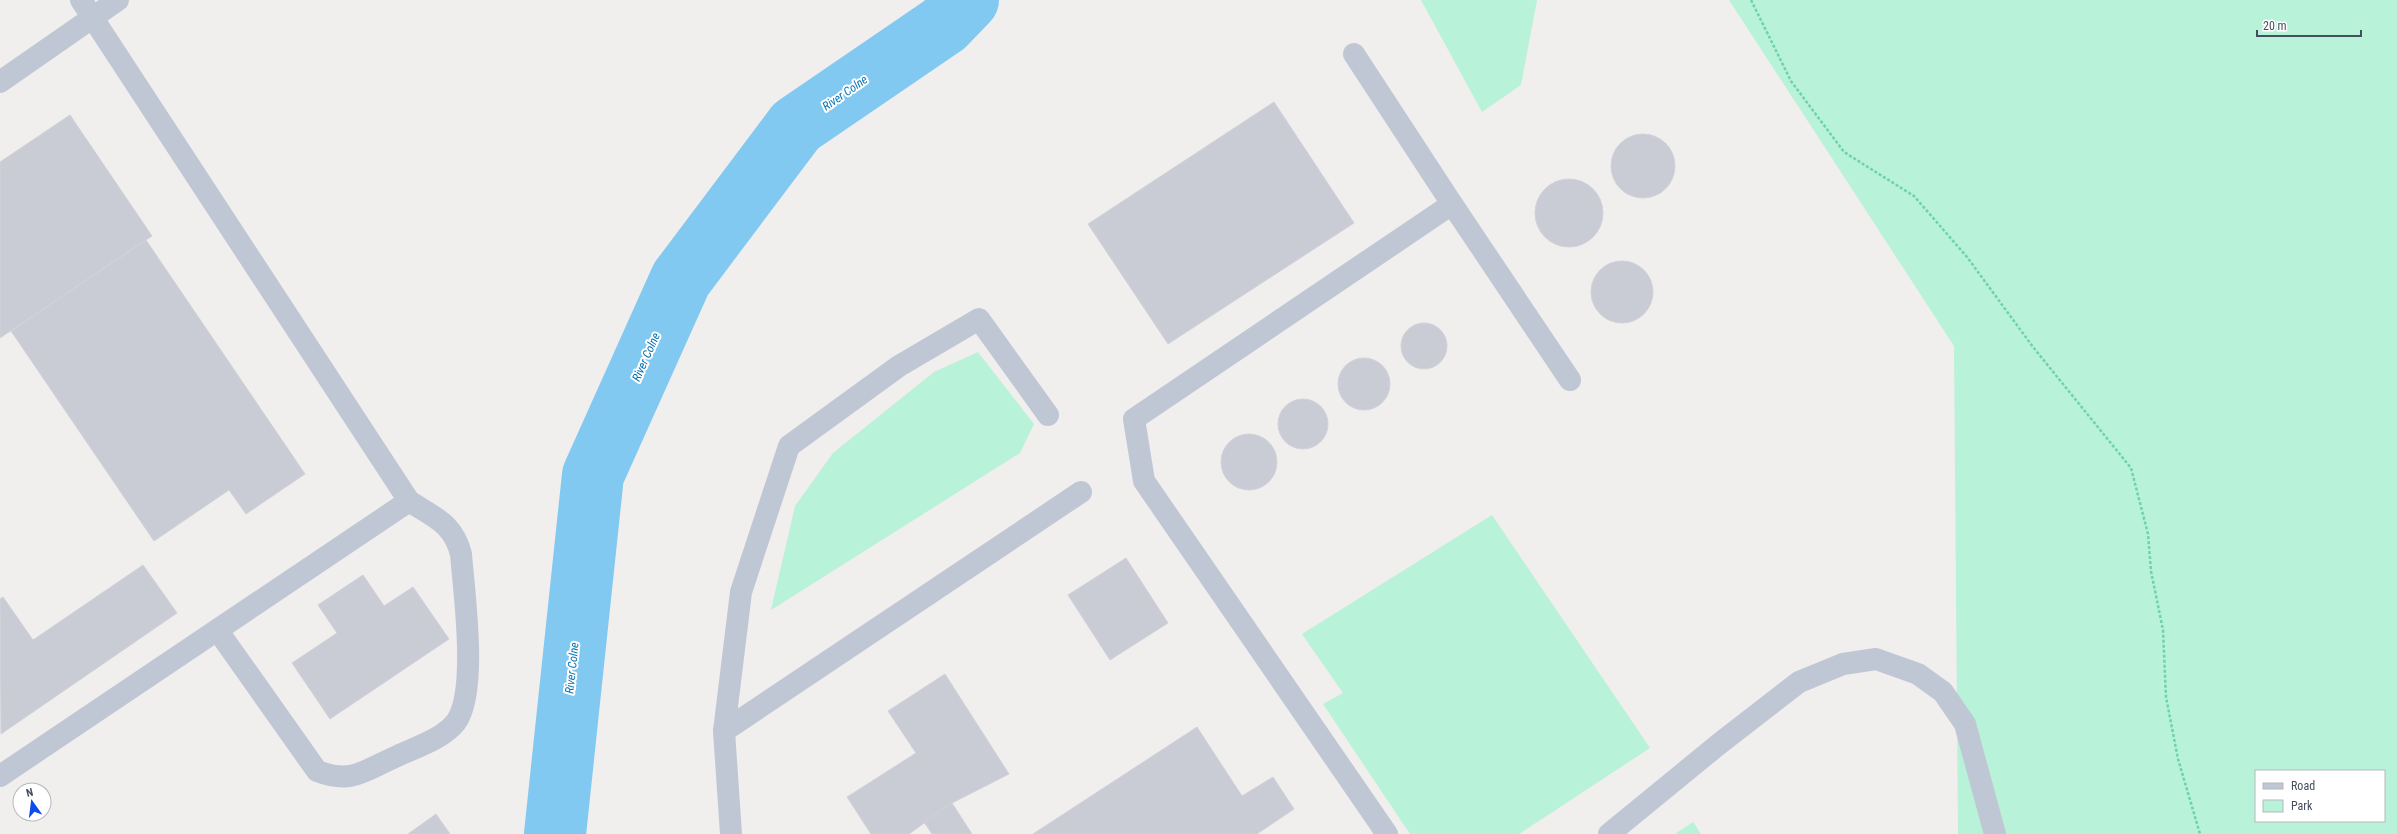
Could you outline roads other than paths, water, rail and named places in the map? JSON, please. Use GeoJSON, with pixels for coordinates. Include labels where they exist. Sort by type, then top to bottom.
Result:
{"type":"FeatureCollection","features":[{"type":"Feature","properties":{"kind":"lane"},"geometry":{"type":"LineString","coordinates":[[0,82],[87,9],[118,0]]}},
{"type":"Feature","properties":{"kind":"lane"},"geometry":{"type":"LineString","coordinates":[[87,9],[409,501],[446,524],[457,538],[461,554],[468,669],[466,689],[456,722],[441,735],[355,776],[335,778],[317,771],[218,631]]}},
{"type":"Feature","properties":{"kind":"lane"},"geometry":{"type":"LineString","coordinates":[[1354,54],[1570,380]]}},
{"type":"Feature","properties":{"kind":"lane"},"geometry":{"type":"LineString","coordinates":[[1388,834],[1144,481],[1134,419],[1452,204]]}},
{"type":"Feature","properties":{"kind":"lane"},"geometry":{"type":"LineString","coordinates":[[731,834],[724,731],[741,592],[789,446],[899,366],[979,319],[1048,415]]}},
{"type":"Feature","properties":{"kind":"lane"},"geometry":{"type":"LineString","coordinates":[[724,731],[1081,492]]}},
{"type":"Feature","properties":{"kind":"lane"},"geometry":{"type":"LineString","coordinates":[[0,776],[218,631],[409,501]]}},
{"type":"Feature","properties":{"kind":"lane"},"geometry":{"type":"LineString","coordinates":[[1609,834],[1719,744],[1799,682],[1843,664],[1876,659],[1918,674],[1937,687],[1943,692],[1961,718],[1965,724],[1995,834]]}},
{"type":"Feature","properties":{"kind":"waterway","name":"River Colne"},"geometry":{"type":"LineString","coordinates":[[555,834],[593,475],[681,279],[796,126],[944,25],[968,0]]}}]}
